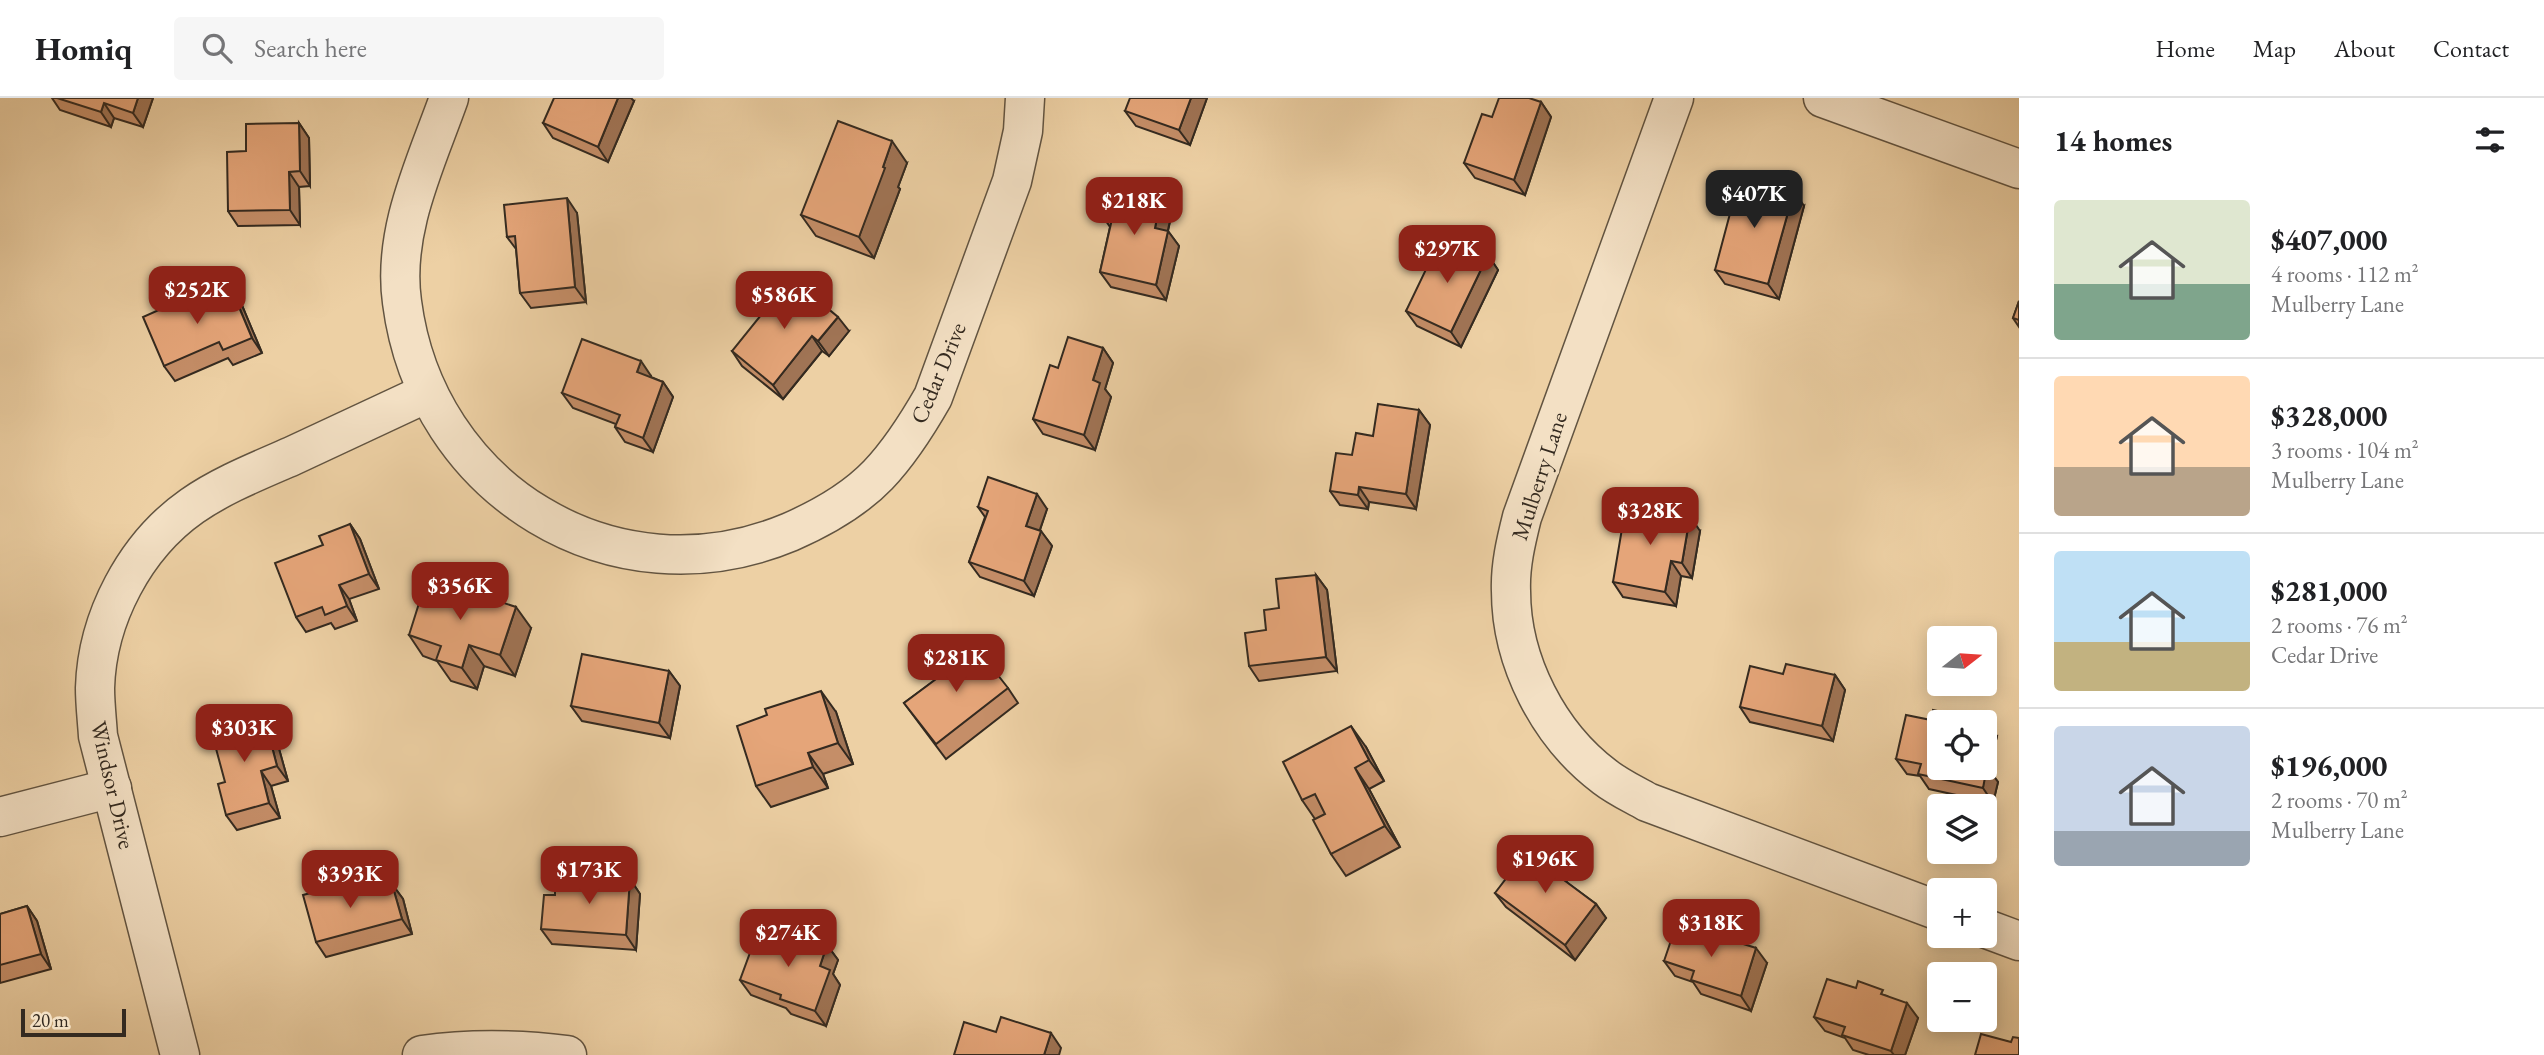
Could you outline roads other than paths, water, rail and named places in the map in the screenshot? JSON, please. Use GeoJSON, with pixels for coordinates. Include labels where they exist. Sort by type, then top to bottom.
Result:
{"type":"FeatureCollection","features":[{"type":"Feature","properties":{"kind":"street","name":"Cedar Drive"},"geometry":{"type":"LineString","coordinates":[[449,98],[408,214],[400,265],[401,301],[411,349],[427,393],[452,437],[477,467],[505,493],[555,525],[609,546],[647,553],[687,555],[727,551],[764,543],[817,521],[849,500],[878,475],[914,431],[933,397],[1012,180],[1023,131],[1025,98]]}},
{"type":"Feature","properties":{"kind":"street","name":"Mulberry Lane"},"geometry":{"type":"LineString","coordinates":[[1674,98],[1522,517],[1510,590],[1513,623],[1526,671],[1548,716],[1568,743],[1605,777],[1647,802],[1927,907]]}},
{"type":"Feature","properties":{"kind":"street"},"geometry":{"type":"LineString","coordinates":[[1823,98],[2019,169]]}},
{"type":"Feature","properties":{"kind":"street","name":"Windsor Drive"},"geometry":{"type":"LineString","coordinates":[[180,1055],[98,736],[95,687],[102,639],[112,607],[136,564],[167,527],[192,506],[226,486],[427,393]]}},
{"type":"Feature","properties":{"kind":"street"},"geometry":{"type":"LineString","coordinates":[[0,817],[112,788]]}},
{"type":"Feature","properties":{"kind":"street"},"geometry":{"type":"LineString","coordinates":[[1997,933],[2019,941]]}},
{"type":"Feature","properties":{"kind":"street"},"geometry":{"type":"LineString","coordinates":[[422,1055],[461,1050],[526,1050],[567,1055]]}}]}
